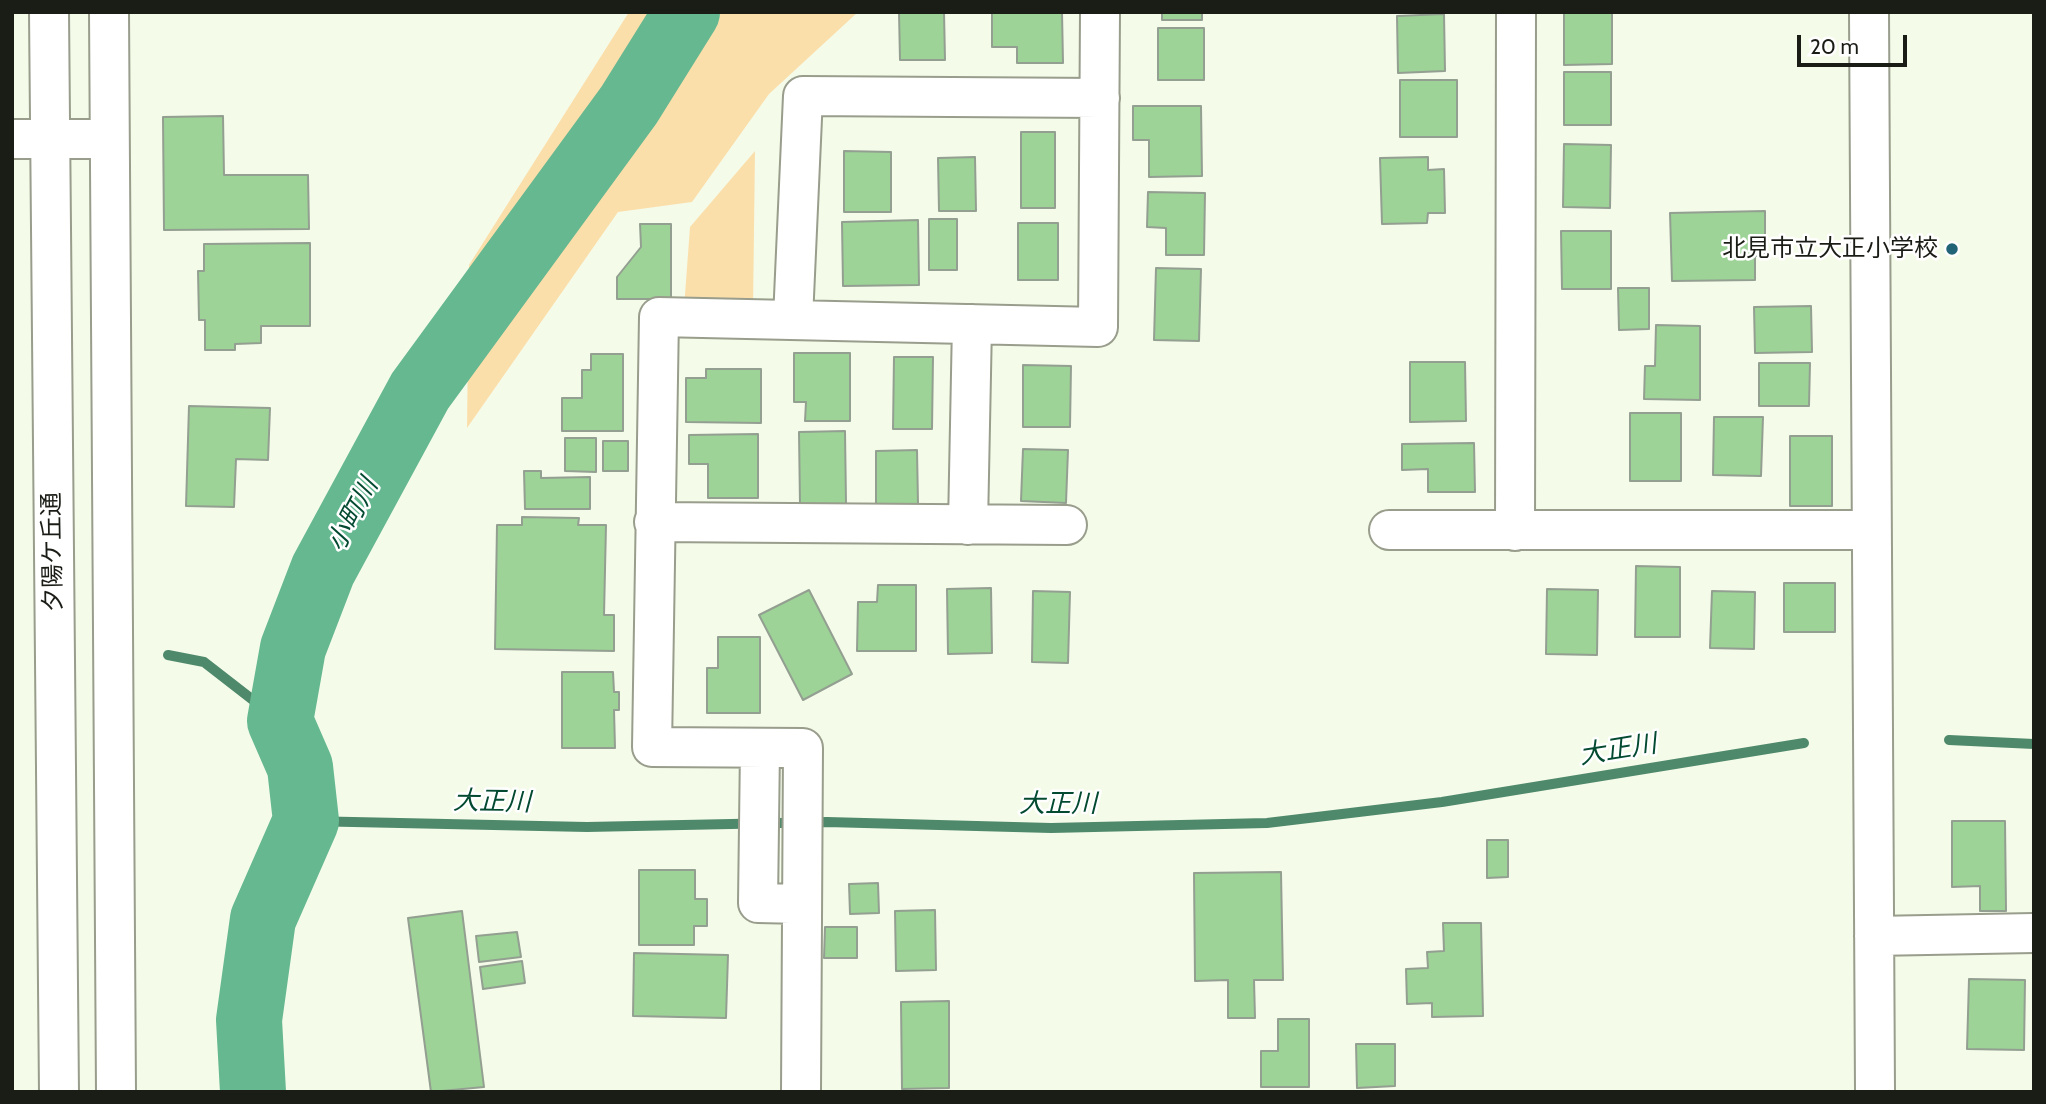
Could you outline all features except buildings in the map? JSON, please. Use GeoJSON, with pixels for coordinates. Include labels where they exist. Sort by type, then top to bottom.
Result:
{"type":"FeatureCollection","features":[{"type":"Feature","properties":{"kind":"street","name":"夕陽ケ丘通"},"geometry":{"type":"LineString","coordinates":[[49,12],[30,139],[59,1092]]}},
{"type":"Feature","properties":{"kind":"street"},"geometry":{"type":"LineString","coordinates":[[109,12],[116,1092]]}},
{"type":"Feature","properties":{"kind":"street"},"geometry":{"type":"LineString","coordinates":[[801,1092],[803,748],[652,747],[659,317],[1098,327],[1100,12]]}},
{"type":"Feature","properties":{"kind":"street"},"geometry":{"type":"LineString","coordinates":[[1515,531],[1516,12]]}},
{"type":"Feature","properties":{"kind":"street"},"geometry":{"type":"LineString","coordinates":[[1869,12],[1875,1092]]}},
{"type":"Feature","properties":{"kind":"street"},"geometry":{"type":"LineString","coordinates":[[793,319],[803,96],[1100,98]]}},
{"type":"Feature","properties":{"kind":"street"},"geometry":{"type":"LineString","coordinates":[[30,139],[109,139]]}},
{"type":"Feature","properties":{"kind":"street"},"geometry":{"type":"LineString","coordinates":[[968,525],[972,324]]}},
{"type":"Feature","properties":{"kind":"street"},"geometry":{"type":"LineString","coordinates":[[654,522],[1067,525]]}},
{"type":"Feature","properties":{"kind":"street"},"geometry":{"type":"LineString","coordinates":[[1389,530],[1870,530]]}},
{"type":"Feature","properties":{"kind":"street"},"geometry":{"type":"LineString","coordinates":[[760,748],[758,903],[802,904]]}},
{"type":"Feature","properties":{"kind":"street"},"geometry":{"type":"LineString","coordinates":[[1874,936],[2034,933]]}},
{"type":"Feature","properties":{"kind":"shaded area"},"geometry":{"type":"Polygon","coordinates":[[[629,12],[858,12],[769,94],[692,202],[618,212],[467,428],[469,265],[629,12]]]}},
{"type":"Feature","properties":{"kind":"shaded area"},"geometry":{"type":"Polygon","coordinates":[[[755,151],[753,308],[684,308],[690,227],[755,151]]]}},
{"type":"Feature","properties":{"kind":"waterway","name":"小町川"},"geometry":{"type":"LineString","coordinates":[[253,1092],[249,1020],[263,919],[306,821],[300,767],[280,721],[293,648],[323,570],[420,391],[629,105],[687,12]]}},
{"type":"Feature","properties":{"kind":"waterway"},"geometry":{"type":"LineString","coordinates":[[168,655],[204,662],[280,721]]}},
{"type":"Feature","properties":{"kind":"waterway","name":"大正川"},"geometry":{"type":"LineString","coordinates":[[1949,740],[2034,744]]}},
{"type":"Feature","properties":{"kind":"waterway","name":"大正川"},"geometry":{"type":"LineString","coordinates":[[306,821],[587,827],[827,822],[1051,828],[1267,823],[1442,802],[1804,743]]}},
{"type":"Feature","properties":{"kind":"place","name":"北見市立大正小学校"},"geometry":{"type":"Point","coordinates":[1952,249]}}]}
